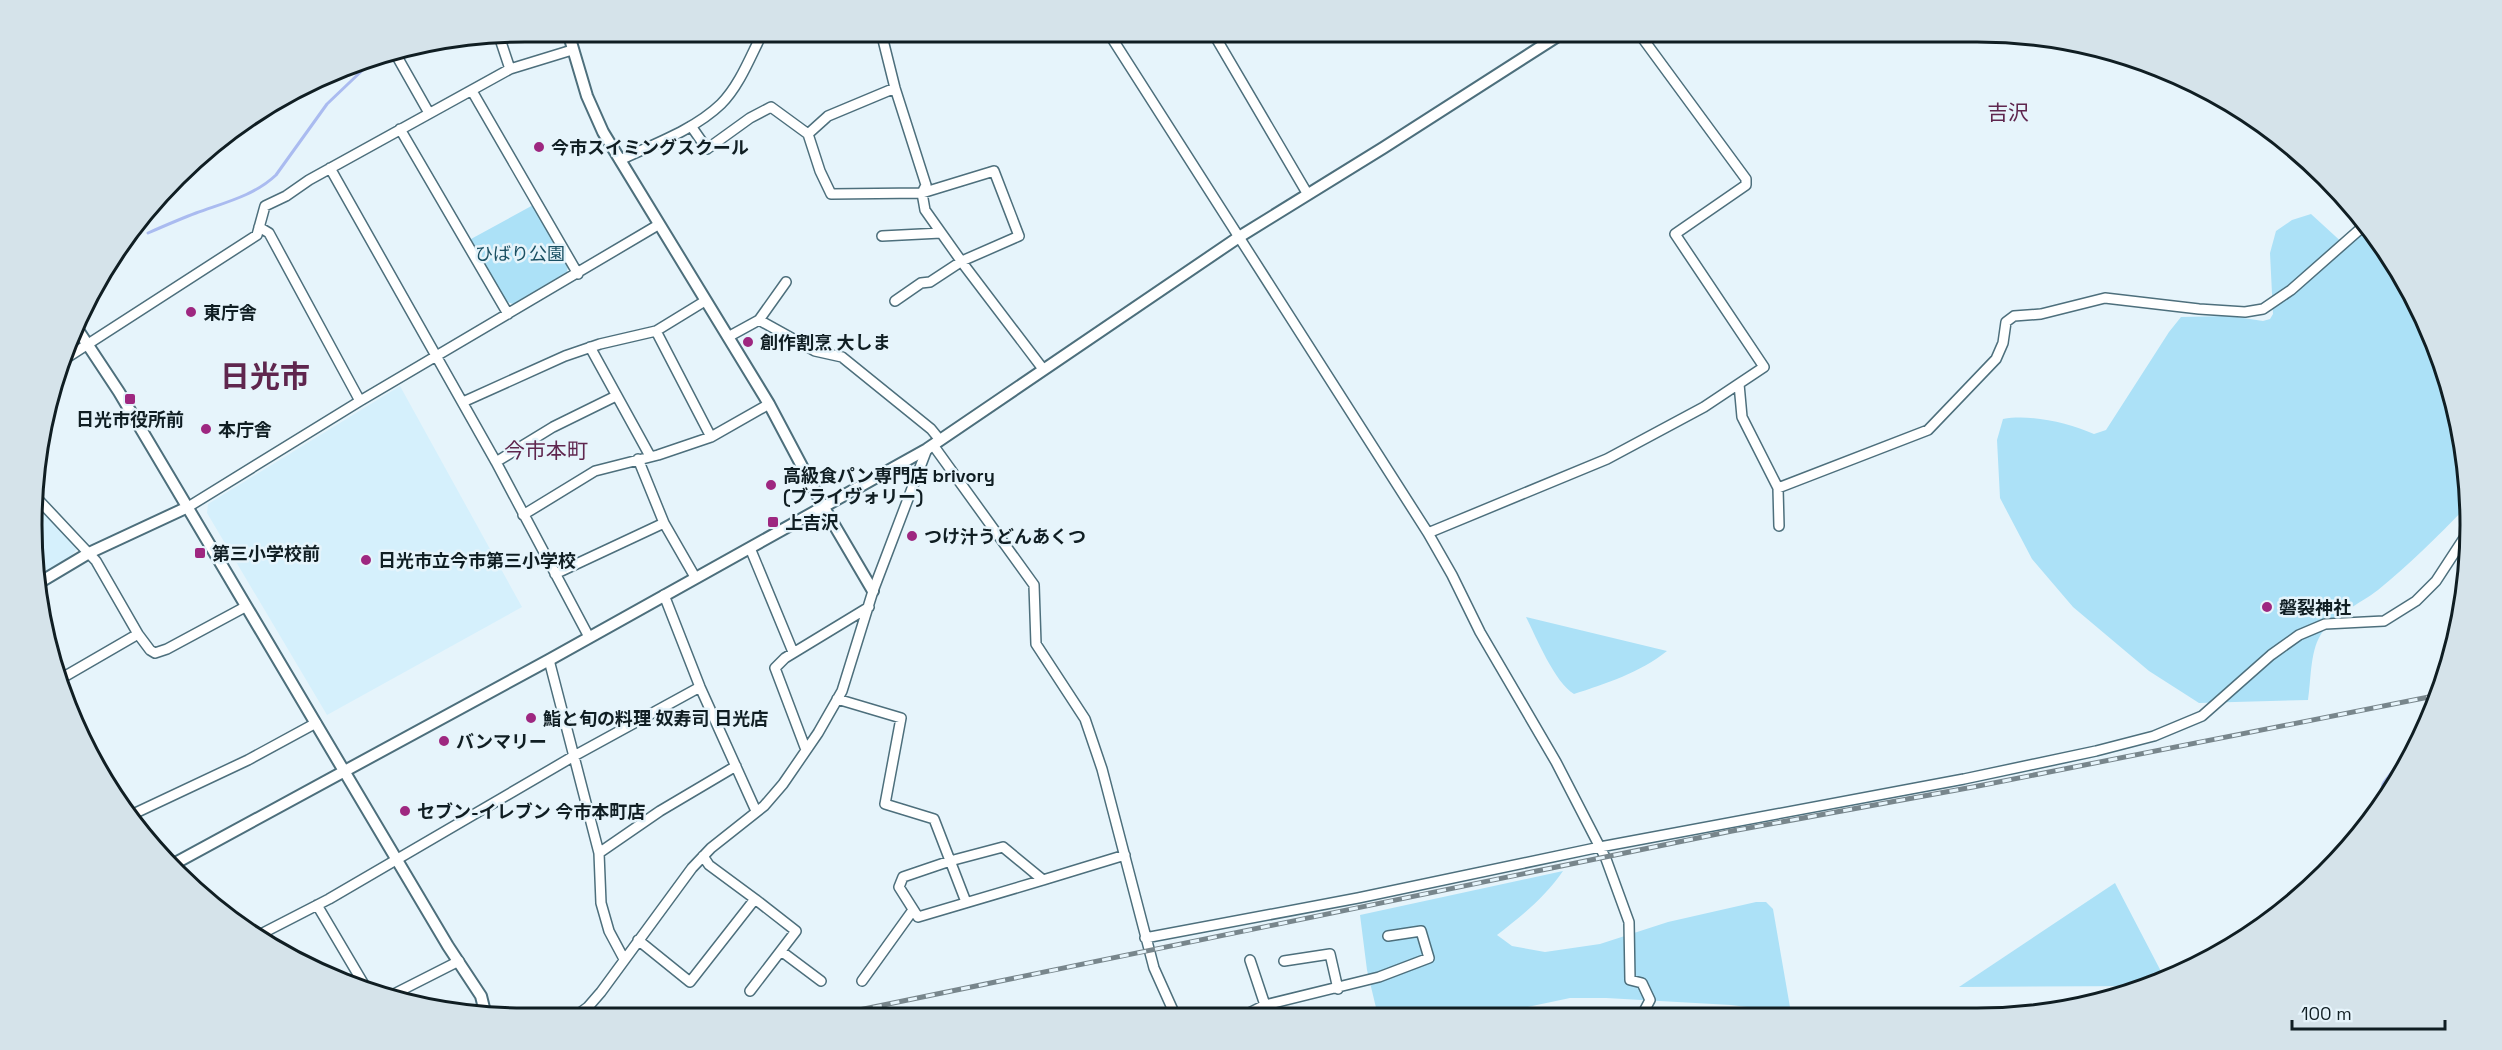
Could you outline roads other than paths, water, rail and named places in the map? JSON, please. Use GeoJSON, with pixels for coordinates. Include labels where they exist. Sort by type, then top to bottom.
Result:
{"type":"FeatureCollection","features":[{"type":"Feature","properties":{"kind":"street"},"geometry":{"type":"LineString","coordinates":[[570,42],[590,104],[603,132],[769,404],[823,506],[873,591]]}},
{"type":"Feature","properties":{"kind":"street"},"geometry":{"type":"LineString","coordinates":[[620,160],[691,126],[726,98],[757,42]]}},
{"type":"Feature","properties":{"kind":"street"},"geometry":{"type":"LineString","coordinates":[[883,42],[926,185],[922,193],[925,210],[1043,369]]}},
{"type":"Feature","properties":{"kind":"street"},"geometry":{"type":"LineString","coordinates":[[1114,42],[1428,533],[1480,632],[1556,762],[1600,847],[1629,922],[1630,980],[1642,983],[1650,1000],[1646,1008]]}},
{"type":"Feature","properties":{"kind":"street"},"geometry":{"type":"LineString","coordinates":[[1218,42],[1307,193]]}},
{"type":"Feature","properties":{"kind":"street"},"geometry":{"type":"LineString","coordinates":[[178,862],[549,660],[934,444],[1239,237],[1548,42]]}},
{"type":"Feature","properties":{"kind":"street"},"geometry":{"type":"LineString","coordinates":[[1428,533],[1607,459],[1704,407],[1764,367],[1675,234],[1746,185],[1746,179],[1645,42]]}},
{"type":"Feature","properties":{"kind":"street"},"geometry":{"type":"LineString","coordinates":[[501,43],[510,69]]}},
{"type":"Feature","properties":{"kind":"street"},"geometry":{"type":"LineString","coordinates":[[74,353],[257,235],[265,206],[510,69],[572,50]]}},
{"type":"Feature","properties":{"kind":"street"},"geometry":{"type":"LineString","coordinates":[[400,58],[429,113]]}},
{"type":"Feature","properties":{"kind":"street"},"geometry":{"type":"LineString","coordinates":[[808,134],[828,116],[895,88]]}},
{"type":"Feature","properties":{"kind":"street"},"geometry":{"type":"LineString","coordinates":[[472,91],[579,274]]}},
{"type":"Feature","properties":{"kind":"street"},"geometry":{"type":"LineString","coordinates":[[691,126],[707,149],[750,118],[771,107],[808,134],[820,171],[831,194],[922,193],[994,171],[1019,236],[962,261],[930,282],[921,283],[895,301]]}},
{"type":"Feature","properties":{"kind":"street"},"geometry":{"type":"LineString","coordinates":[[400,129],[508,314]]}},
{"type":"Feature","properties":{"kind":"street"},"geometry":{"type":"LineString","coordinates":[[330,168],[463,402],[589,637]]}},
{"type":"Feature","properties":{"kind":"street"},"geometry":{"type":"LineString","coordinates":[[45,579],[89,553],[188,507],[360,401],[579,274],[658,225]]}},
{"type":"Feature","properties":{"kind":"street"},"geometry":{"type":"LineString","coordinates":[[259,227],[269,233],[360,401]]}},
{"type":"Feature","properties":{"kind":"street"},"geometry":{"type":"LineString","coordinates":[[1778,488],[1928,430],[1996,359],[2003,343],[2006,322],[2014,316],[2041,314],[2104,298],[2245,312],[2262,309],[2290,290],[2359,230]]}},
{"type":"Feature","properties":{"kind":"street"},"geometry":{"type":"LineString","coordinates":[[882,236],[941,232]]}},
{"type":"Feature","properties":{"kind":"street"},"geometry":{"type":"LineString","coordinates":[[728,338],[759,320],[786,282]]}},
{"type":"Feature","properties":{"kind":"street"},"geometry":{"type":"LineString","coordinates":[[463,402],[527,372],[590,347],[656,331],[705,301]]}},
{"type":"Feature","properties":{"kind":"street"},"geometry":{"type":"LineString","coordinates":[[759,320],[815,351],[842,357],[922,422],[934,444],[1034,585],[1036,644],[1085,719],[1102,769],[1154,968],[1172,1008]]}},
{"type":"Feature","properties":{"kind":"street"},"geometry":{"type":"LineString","coordinates":[[656,331],[711,437]]}},
{"type":"Feature","properties":{"kind":"street"},"geometry":{"type":"LineString","coordinates":[[81,335],[188,507],[245,607],[397,860],[482,996],[483,1006]]}},
{"type":"Feature","properties":{"kind":"street"},"geometry":{"type":"LineString","coordinates":[[590,347],[650,456]]}},
{"type":"Feature","properties":{"kind":"street"},"geometry":{"type":"LineString","coordinates":[[1739,384],[1742,417],[1778,488],[1779,526]]}},
{"type":"Feature","properties":{"kind":"street"},"geometry":{"type":"LineString","coordinates":[[496,462],[553,427],[616,396]]}},
{"type":"Feature","properties":{"kind":"street"},"geometry":{"type":"LineString","coordinates":[[523,515],[596,471],[711,437],[769,404]]}},
{"type":"Feature","properties":{"kind":"street"},"geometry":{"type":"LineString","coordinates":[[587,1008],[601,992],[675,889],[703,856],[756,811],[783,784],[806,750],[842,691],[870,607],[873,591],[934,444]]}},
{"type":"Feature","properties":{"kind":"street"},"geometry":{"type":"LineString","coordinates":[[638,459],[664,523],[695,577]]}},
{"type":"Feature","properties":{"kind":"street"},"geometry":{"type":"LineString","coordinates":[[43,504],[96,561],[138,634],[150,650],[155,652],[167,649],[245,607]]}},
{"type":"Feature","properties":{"kind":"street"},"geometry":{"type":"LineString","coordinates":[[555,574],[664,523]]}},
{"type":"Feature","properties":{"kind":"street"},"geometry":{"type":"LineString","coordinates":[[1145,938],[1358,898],[1600,847],[1964,779],[2096,751],[2154,736],[2202,716],[2220,703],[2271,655],[2299,635],[2325,624],[2384,621],[2416,601],[2436,581],[2459,545]]}},
{"type":"Feature","properties":{"kind":"street"},"geometry":{"type":"LineString","coordinates":[[750,548],[793,652]]}},
{"type":"Feature","properties":{"kind":"street"},"geometry":{"type":"LineString","coordinates":[[664,595],[700,687],[756,811]]}},
{"type":"Feature","properties":{"kind":"street"},"geometry":{"type":"LineString","coordinates":[[806,750],[775,668],[793,652],[870,607]]}},
{"type":"Feature","properties":{"kind":"street"},"geometry":{"type":"LineString","coordinates":[[66,675],[138,634]]}},
{"type":"Feature","properties":{"kind":"street"},"geometry":{"type":"LineString","coordinates":[[549,660],[599,854],[602,903],[609,931],[624,959]]}},
{"type":"Feature","properties":{"kind":"street"},"geometry":{"type":"LineString","coordinates":[[265,932],[397,860],[574,756],[700,687]]}},
{"type":"Feature","properties":{"kind":"street"},"geometry":{"type":"LineString","coordinates":[[837,699],[901,718],[885,804],[934,819],[966,902]]}},
{"type":"Feature","properties":{"kind":"street"},"geometry":{"type":"LineString","coordinates":[[137,812],[248,760],[316,723]]}},
{"type":"Feature","properties":{"kind":"street"},"geometry":{"type":"LineString","coordinates":[[599,854],[660,810],[736,766]]}},
{"type":"Feature","properties":{"kind":"street"},"geometry":{"type":"LineString","coordinates":[[1043,879],[1003,848],[950,861],[903,878],[899,887],[918,917],[1125,855]]}},
{"type":"Feature","properties":{"kind":"street"},"geometry":{"type":"LineString","coordinates":[[703,856],[709,865],[796,931],[750,991]]}},
{"type":"Feature","properties":{"kind":"street"},"geometry":{"type":"LineString","coordinates":[[638,940],[690,982],[755,899]]}},
{"type":"Feature","properties":{"kind":"street"},"geometry":{"type":"LineString","coordinates":[[317,905],[359,978]]}},
{"type":"Feature","properties":{"kind":"street"},"geometry":{"type":"LineString","coordinates":[[862,981],[913,910]]}},
{"type":"Feature","properties":{"kind":"street"},"geometry":{"type":"LineString","coordinates":[[1259,1008],[1379,977],[1428,958],[1421,931],[1388,936]]}},
{"type":"Feature","properties":{"kind":"street"},"geometry":{"type":"LineString","coordinates":[[781,951],[821,981]]}},
{"type":"Feature","properties":{"kind":"street"},"geometry":{"type":"LineString","coordinates":[[1284,961],[1330,954],[1338,989]]}},
{"type":"Feature","properties":{"kind":"street"},"geometry":{"type":"LineString","coordinates":[[1250,960],[1265,1005]]}},
{"type":"Feature","properties":{"kind":"street"},"geometry":{"type":"LineString","coordinates":[[399,992],[459,962]]}},
{"type":"Feature","properties":{"kind":"waterway"},"geometry":{"type":"LineString","coordinates":[[148,233],[238,198],[267,182],[276,175],[327,104],[361,71]]}},
{"type":"Feature","properties":{"kind":"railway"},"geometry":{"type":"LineString","coordinates":[[869,1008],[1732,831],[1973,787],[2428,697]]}},
{"type":"Feature","properties":{"kind":"place","name":"今市スイミングスクール"},"geometry":{"type":"Point","coordinates":[539,147]}},
{"type":"Feature","properties":{"kind":"place","name":"東庁舎"},"geometry":{"type":"Point","coordinates":[191,312]}},
{"type":"Feature","properties":{"kind":"place","name":"創作割烹 大しま"},"geometry":{"type":"Point","coordinates":[748,342]}},
{"type":"Feature","properties":{"kind":"place","name":"日光市役所前"},"geometry":{"type":"Point","coordinates":[130,399]}},
{"type":"Feature","properties":{"kind":"place","name":"本庁舎"},"geometry":{"type":"Point","coordinates":[206,429]}},
{"type":"Feature","properties":{"kind":"place","name":"高級食パン専門店 brivory (ブライヴォリー)"},"geometry":{"type":"Point","coordinates":[771,485]}},
{"type":"Feature","properties":{"kind":"place","name":"上吉沢"},"geometry":{"type":"Point","coordinates":[773,522]}},
{"type":"Feature","properties":{"kind":"place","name":"つけ汁うどんあくつ"},"geometry":{"type":"Point","coordinates":[912,536]}},
{"type":"Feature","properties":{"kind":"place","name":"第三小学校前"},"geometry":{"type":"Point","coordinates":[200,553]}},
{"type":"Feature","properties":{"kind":"place","name":"日光市立今市第三小学校"},"geometry":{"type":"Point","coordinates":[366,560]}},
{"type":"Feature","properties":{"kind":"place","name":"磐裂神社"},"geometry":{"type":"Point","coordinates":[2267,607]}},
{"type":"Feature","properties":{"kind":"place","name":"鮨と旬の料理 奴寿司 日光店"},"geometry":{"type":"Point","coordinates":[531,718]}},
{"type":"Feature","properties":{"kind":"place","name":"バンマリー"},"geometry":{"type":"Point","coordinates":[444,741]}},
{"type":"Feature","properties":{"kind":"place","name":"セブン-イレブン 今市本町店"},"geometry":{"type":"Point","coordinates":[405,811]}},
{"type":"Feature","properties":{"kind":"district","name":"吉沢"},"geometry":{"type":"Point","coordinates":[2008,112]}},
{"type":"Feature","properties":{"kind":"district","name":"日光市"},"geometry":{"type":"Point","coordinates":[265,376]}},
{"type":"Feature","properties":{"kind":"district","name":"今市本町"},"geometry":{"type":"Point","coordinates":[546,450]}},
{"type":"Feature","properties":{"kind":"park label","name":"ひばり公園"},"geometry":{"type":"Point","coordinates":[520,253]}}]}
